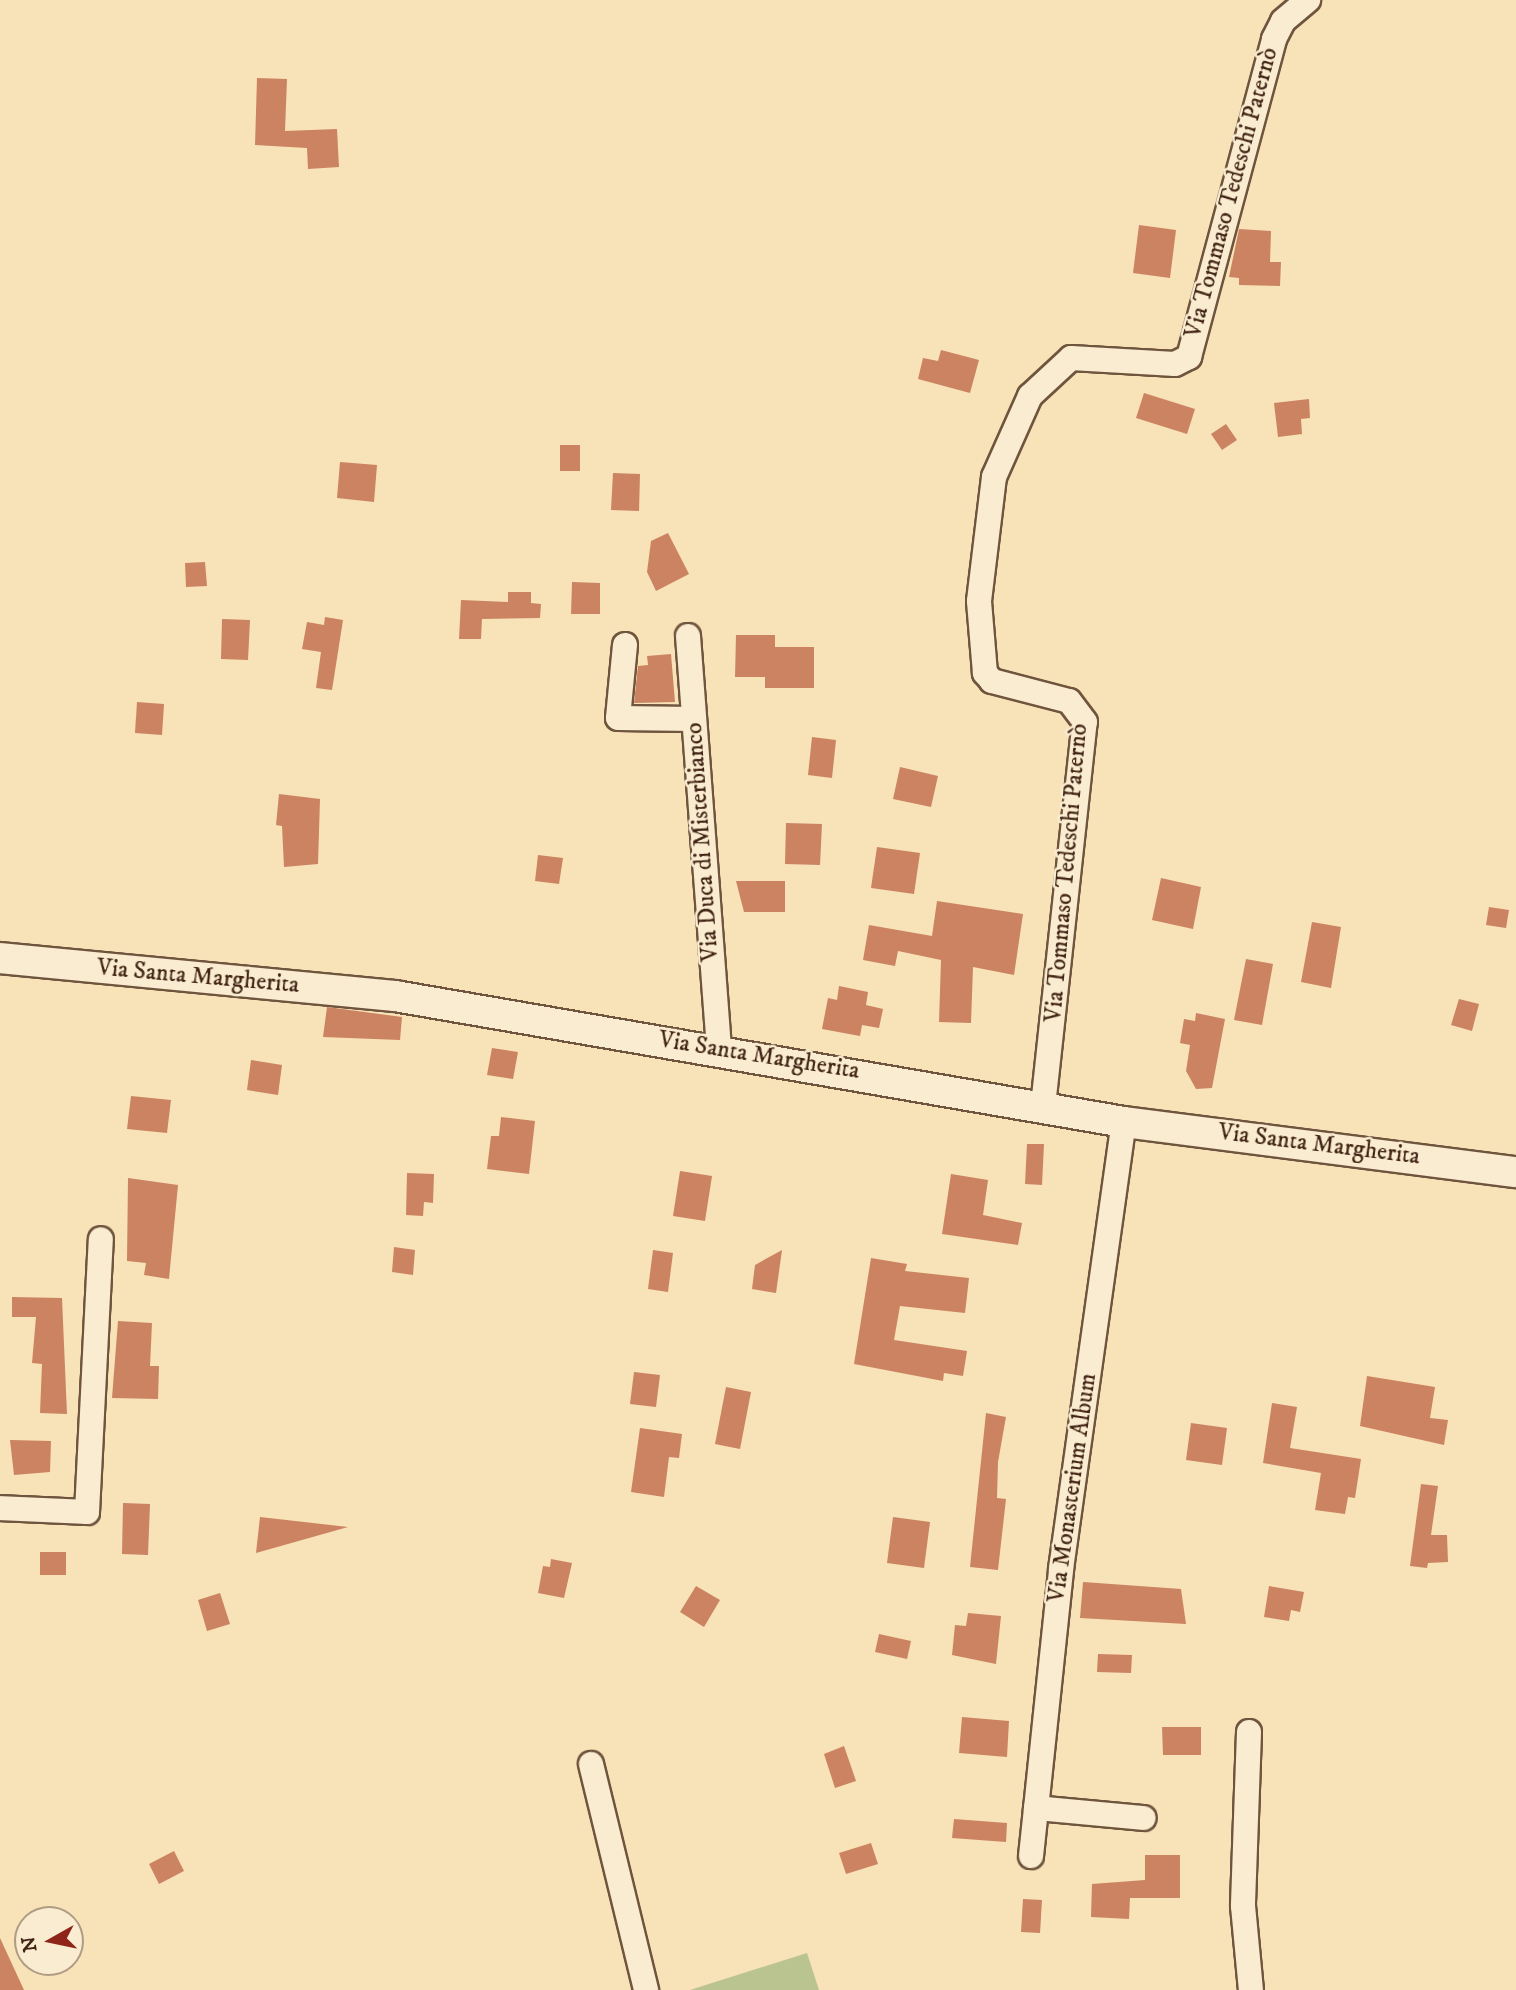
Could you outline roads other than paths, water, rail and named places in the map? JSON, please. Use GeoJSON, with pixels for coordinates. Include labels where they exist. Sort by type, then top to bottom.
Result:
{"type":"FeatureCollection","features":[{"type":"Feature","properties":{"kind":"street","name":"Via Tommaso Tedeschi Paternò"},"geometry":{"type":"LineString","coordinates":[[1043,1106],[1085,722],[1069,701],[992,681],[985,673],[979,601],[994,477],[1030,396],[1071,358],[1175,364],[1189,357],[1274,39],[1283,21],[1308,0]]}},
{"type":"Feature","properties":{"kind":"street","name":"Via Duca di Misterbianco"},"geometry":{"type":"LineString","coordinates":[[688,636],[719,1047]]}},
{"type":"Feature","properties":{"kind":"street"},"geometry":{"type":"LineString","coordinates":[[625,645],[618,718],[694,719]]}},
{"type":"Feature","properties":{"kind":"street","name":"Via Santa Margherita"},"geometry":{"type":"LineString","coordinates":[[0,958],[395,996],[719,1047],[1124,1122],[1516,1172]]}},
{"type":"Feature","properties":{"kind":"street","name":"Via Monasterium Album"},"geometry":{"type":"LineString","coordinates":[[1031,1856],[1061,1569],[1124,1122]]}},
{"type":"Feature","properties":{"kind":"street"},"geometry":{"type":"LineString","coordinates":[[0,1508],[87,1512],[101,1239]]}},
{"type":"Feature","properties":{"kind":"street"},"geometry":{"type":"LineString","coordinates":[[1250,1732],[1243,1906],[1251,1990]]}},
{"type":"Feature","properties":{"kind":"street"},"geometry":{"type":"LineString","coordinates":[[592,1765],[646,1990]]}},
{"type":"Feature","properties":{"kind":"street"},"geometry":{"type":"LineString","coordinates":[[1036,1808],[1144,1818]]}}]}
